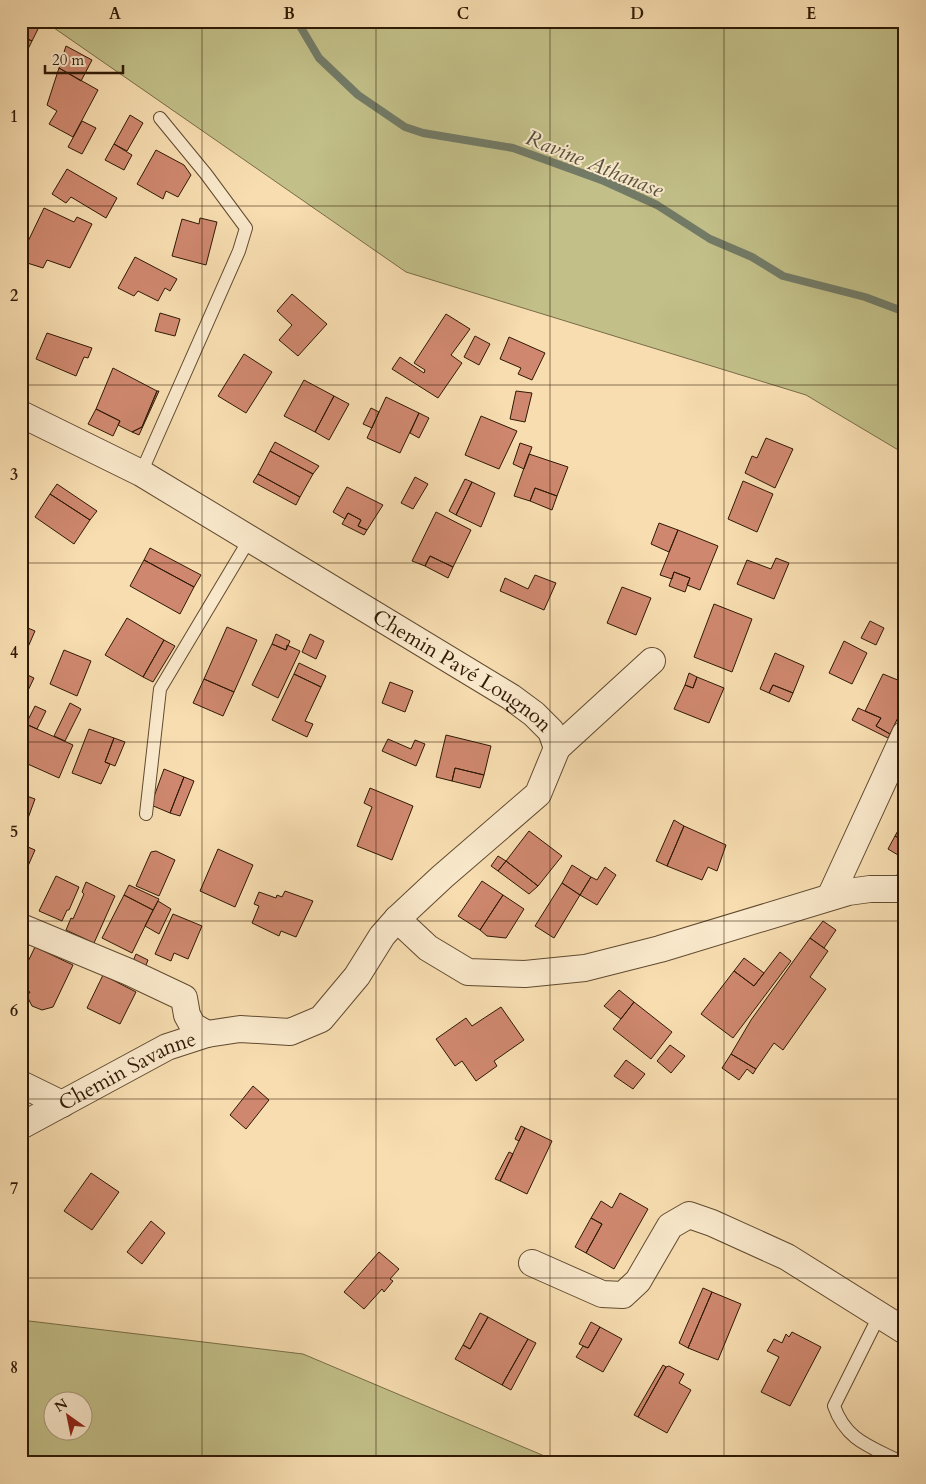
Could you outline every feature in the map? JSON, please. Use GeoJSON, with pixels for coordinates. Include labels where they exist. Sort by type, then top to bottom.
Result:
{"type":"FeatureCollection","features":[{"type":"Feature","properties":{"kind":"street","name":"Chemin Pavé Lougnon"},"geometry":{"type":"LineString","coordinates":[[21,414],[141,473],[511,697],[534,714],[551,731],[557,748],[538,794],[442,876],[397,918],[382,936],[357,976],[321,1019],[290,1032],[240,1029],[207,1034]]}},
{"type":"Feature","properties":{"kind":"street"},"geometry":{"type":"LineString","coordinates":[[557,748],[652,661]]}},
{"type":"Feature","properties":{"kind":"street"},"geometry":{"type":"LineString","coordinates":[[830,897],[905,734]]}},
{"type":"Feature","properties":{"kind":"street"},"geometry":{"type":"LineString","coordinates":[[397,918],[428,948],[468,972],[525,974],[585,968],[660,950],[848,892],[870,888],[905,889]]}},
{"type":"Feature","properties":{"kind":"street"},"geometry":{"type":"LineString","coordinates":[[21,927],[129,972],[184,998],[187,1014],[193,1026],[207,1034]]}},
{"type":"Feature","properties":{"kind":"street","name":"Chemin Savanne"},"geometry":{"type":"LineString","coordinates":[[21,1126],[167,1047],[207,1034]]}},
{"type":"Feature","properties":{"kind":"street"},"geometry":{"type":"LineString","coordinates":[[21,1084],[62,1104]]}},
{"type":"Feature","properties":{"kind":"street"},"geometry":{"type":"LineString","coordinates":[[532,1263],[602,1294],[623,1295],[638,1281],[670,1226],[689,1215],[786,1257],[905,1331]]}},
{"type":"Feature","properties":{"kind":"lane"},"geometry":{"type":"LineString","coordinates":[[141,473],[239,251],[246,228],[206,174],[160,118]]}},
{"type":"Feature","properties":{"kind":"lane"},"geometry":{"type":"LineString","coordinates":[[146,814],[160,689],[249,540]]}},
{"type":"Feature","properties":{"kind":"lane"},"geometry":{"type":"LineString","coordinates":[[880,1314],[834,1406],[838,1420],[852,1436],[903,1463]]}},
{"type":"Feature","properties":{"kind":"shaded area"},"geometry":{"type":"Polygon","coordinates":[[[44,21],[905,21],[905,454],[806,395],[406,272],[44,21]]]}},
{"type":"Feature","properties":{"kind":"shaded area"},"geometry":{"type":"Polygon","coordinates":[[[21,1320],[303,1354],[561,1463],[21,1463],[21,1320]]]}},
{"type":"Feature","properties":{"kind":"building"},"geometry":{"type":"Polygon","coordinates":[[[22,21],[41,23],[32,41],[21,36],[22,21]]]}},
{"type":"Feature","properties":{"kind":"building"},"geometry":{"type":"Polygon","coordinates":[[[21,36],[32,41],[21,63],[21,36]]]}},
{"type":"Feature","properties":{"kind":"building"},"geometry":{"type":"Polygon","coordinates":[[[66,46],[92,60],[81,81],[59,68],[66,46]]]}},
{"type":"Feature","properties":{"kind":"building"},"geometry":{"type":"Polygon","coordinates":[[[59,68],[98,90],[73,137],[49,124],[57,111],[47,105],[59,68]]]}},
{"type":"Feature","properties":{"kind":"building"},"geometry":{"type":"Polygon","coordinates":[[[130,115],[143,123],[127,151],[114,144],[130,115]]]}},
{"type":"Feature","properties":{"kind":"building"},"geometry":{"type":"Polygon","coordinates":[[[82,121],[96,128],[82,154],[68,147],[82,121]]]}},
{"type":"Feature","properties":{"kind":"building"},"geometry":{"type":"Polygon","coordinates":[[[114,144],[132,155],[124,170],[105,160],[114,144]]]}},
{"type":"Feature","properties":{"kind":"building"},"geometry":{"type":"Polygon","coordinates":[[[156,150],[184,165],[191,175],[178,197],[166,191],[163,199],[137,184],[156,150]]]}},
{"type":"Feature","properties":{"kind":"building"},"geometry":{"type":"Polygon","coordinates":[[[67,169],[117,198],[106,218],[71,197],[66,203],[52,194],[67,169]]]}},
{"type":"Feature","properties":{"kind":"building"},"geometry":{"type":"Polygon","coordinates":[[[44,208],[74,222],[77,217],[92,224],[70,268],[47,260],[43,268],[21,261],[21,256],[44,208]]]}},
{"type":"Feature","properties":{"kind":"building"},"geometry":{"type":"Polygon","coordinates":[[[200,218],[217,222],[206,265],[172,256],[182,219],[199,224],[200,218]]]}},
{"type":"Feature","properties":{"kind":"building"},"geometry":{"type":"Polygon","coordinates":[[[135,257],[177,279],[170,291],[165,288],[158,301],[138,291],[134,296],[118,288],[135,257]]]}},
{"type":"Feature","properties":{"kind":"building"},"geometry":{"type":"Polygon","coordinates":[[[292,294],[327,324],[298,356],[279,340],[292,325],[277,311],[292,294]]]}},
{"type":"Feature","properties":{"kind":"building"},"geometry":{"type":"Polygon","coordinates":[[[160,313],[180,319],[175,336],[155,331],[160,313]]]}},
{"type":"Feature","properties":{"kind":"building"},"geometry":{"type":"Polygon","coordinates":[[[446,314],[470,329],[451,355],[462,363],[438,398],[392,369],[400,357],[424,373],[425,370],[414,363],[446,314]]]}},
{"type":"Feature","properties":{"kind":"building"},"geometry":{"type":"Polygon","coordinates":[[[47,333],[92,348],[88,358],[84,357],[76,376],[36,359],[47,333]]]}},
{"type":"Feature","properties":{"kind":"building"},"geometry":{"type":"Polygon","coordinates":[[[475,336],[490,344],[479,365],[464,357],[475,336]]]}},
{"type":"Feature","properties":{"kind":"building"},"geometry":{"type":"Polygon","coordinates":[[[509,337],[545,353],[532,380],[518,374],[521,368],[500,359],[509,337]]]}},
{"type":"Feature","properties":{"kind":"building"},"geometry":{"type":"Polygon","coordinates":[[[244,354],[272,372],[246,413],[218,396],[244,354]]]}},
{"type":"Feature","properties":{"kind":"building"},"geometry":{"type":"Polygon","coordinates":[[[113,368],[157,391],[142,427],[132,432],[118,425],[120,421],[96,409],[113,368]]]}},
{"type":"Feature","properties":{"kind":"building"},"geometry":{"type":"Polygon","coordinates":[[[304,380],[334,396],[315,432],[284,416],[304,380]]]}},
{"type":"Feature","properties":{"kind":"building"},"geometry":{"type":"Polygon","coordinates":[[[157,391],[159,391],[139,435],[132,432],[142,427],[157,391]]]}},
{"type":"Feature","properties":{"kind":"building"},"geometry":{"type":"Polygon","coordinates":[[[516,391],[532,393],[525,422],[510,419],[516,391]]]}},
{"type":"Feature","properties":{"kind":"building"},"geometry":{"type":"Polygon","coordinates":[[[334,396],[349,404],[329,440],[315,432],[334,396]]]}},
{"type":"Feature","properties":{"kind":"building"},"geometry":{"type":"Polygon","coordinates":[[[386,397],[419,413],[400,453],[367,438],[386,397]]]}},
{"type":"Feature","properties":{"kind":"building"},"geometry":{"type":"Polygon","coordinates":[[[371,408],[379,412],[372,428],[363,424],[371,408]]]}},
{"type":"Feature","properties":{"kind":"building"},"geometry":{"type":"Polygon","coordinates":[[[96,409],[120,421],[113,436],[88,424],[96,409]]]}},
{"type":"Feature","properties":{"kind":"building"},"geometry":{"type":"Polygon","coordinates":[[[419,413],[429,418],[419,438],[410,433],[419,413]]]}},
{"type":"Feature","properties":{"kind":"building"},"geometry":{"type":"Polygon","coordinates":[[[481,416],[517,431],[499,469],[465,455],[481,416]]]}},
{"type":"Feature","properties":{"kind":"building"},"geometry":{"type":"Polygon","coordinates":[[[766,438],[793,449],[775,488],[745,473],[752,456],[757,458],[766,438]]]}},
{"type":"Feature","properties":{"kind":"building"},"geometry":{"type":"Polygon","coordinates":[[[275,442],[319,466],[313,474],[270,451],[275,442]]]}},
{"type":"Feature","properties":{"kind":"building"},"geometry":{"type":"Polygon","coordinates":[[[520,443],[532,447],[524,469],[513,464],[520,443]]]}},
{"type":"Feature","properties":{"kind":"building"},"geometry":{"type":"Polygon","coordinates":[[[270,451],[313,474],[300,497],[258,474],[270,451]]]}},
{"type":"Feature","properties":{"kind":"building"},"geometry":{"type":"Polygon","coordinates":[[[529,454],[568,467],[557,496],[535,488],[530,501],[514,496],[529,454]]]}},
{"type":"Feature","properties":{"kind":"building"},"geometry":{"type":"Polygon","coordinates":[[[258,474],[300,497],[296,505],[253,482],[258,474]]]}},
{"type":"Feature","properties":{"kind":"building"},"geometry":{"type":"Polygon","coordinates":[[[415,477],[428,484],[413,509],[401,503],[415,477]]]}},
{"type":"Feature","properties":{"kind":"building"},"geometry":{"type":"Polygon","coordinates":[[[465,479],[472,482],[456,515],[449,511],[465,479]]]}},
{"type":"Feature","properties":{"kind":"building"},"geometry":{"type":"Polygon","coordinates":[[[743,481],[773,494],[757,532],[728,519],[743,481]]]}},
{"type":"Feature","properties":{"kind":"building"},"geometry":{"type":"Polygon","coordinates":[[[472,482],[495,493],[481,527],[456,515],[472,482]]]}},
{"type":"Feature","properties":{"kind":"building"},"geometry":{"type":"Polygon","coordinates":[[[57,484],[97,511],[90,520],[50,494],[57,484]]]}},
{"type":"Feature","properties":{"kind":"building"},"geometry":{"type":"Polygon","coordinates":[[[347,487],[383,505],[367,530],[358,526],[361,520],[348,513],[345,519],[333,512],[347,487]]]}},
{"type":"Feature","properties":{"kind":"building"},"geometry":{"type":"Polygon","coordinates":[[[535,488],[557,496],[552,510],[530,501],[535,488]]]}},
{"type":"Feature","properties":{"kind":"building"},"geometry":{"type":"Polygon","coordinates":[[[50,494],[90,520],[74,544],[35,517],[50,494]]]}},
{"type":"Feature","properties":{"kind":"building"},"geometry":{"type":"Polygon","coordinates":[[[436,512],[471,530],[453,567],[430,556],[425,566],[412,561],[436,512]]]}},
{"type":"Feature","properties":{"kind":"building"},"geometry":{"type":"Polygon","coordinates":[[[348,513],[361,520],[358,526],[367,530],[364,535],[342,524],[348,513]]]}},
{"type":"Feature","properties":{"kind":"building"},"geometry":{"type":"Polygon","coordinates":[[[659,523],[678,530],[669,552],[651,544],[659,523]]]}},
{"type":"Feature","properties":{"kind":"building"},"geometry":{"type":"Polygon","coordinates":[[[678,530],[718,546],[700,590],[687,585],[690,578],[674,572],[672,579],[660,575],[678,530]]]}},
{"type":"Feature","properties":{"kind":"building"},"geometry":{"type":"Polygon","coordinates":[[[150,548],[201,575],[194,587],[144,560],[150,548]]]}},
{"type":"Feature","properties":{"kind":"building"},"geometry":{"type":"Polygon","coordinates":[[[430,556],[453,567],[448,578],[425,566],[430,556]]]}},
{"type":"Feature","properties":{"kind":"building"},"geometry":{"type":"Polygon","coordinates":[[[776,558],[789,563],[774,599],[737,584],[747,560],[771,569],[776,558]]]}},
{"type":"Feature","properties":{"kind":"building"},"geometry":{"type":"Polygon","coordinates":[[[144,560],[194,587],[180,614],[130,586],[144,560]]]}},
{"type":"Feature","properties":{"kind":"building"},"geometry":{"type":"Polygon","coordinates":[[[674,572],[690,578],[685,592],[669,586],[674,572]]]}},
{"type":"Feature","properties":{"kind":"building"},"geometry":{"type":"Polygon","coordinates":[[[535,575],[556,583],[544,610],[500,591],[505,578],[528,589],[535,575]]]}},
{"type":"Feature","properties":{"kind":"building"},"geometry":{"type":"Polygon","coordinates":[[[622,587],[651,598],[636,635],[607,623],[622,587]]]}},
{"type":"Feature","properties":{"kind":"building"},"geometry":{"type":"Polygon","coordinates":[[[714,604],[752,619],[732,672],[694,657],[714,604]]]}},
{"type":"Feature","properties":{"kind":"building"},"geometry":{"type":"Polygon","coordinates":[[[127,618],[164,640],[143,677],[105,655],[127,618]]]}},
{"type":"Feature","properties":{"kind":"building"},"geometry":{"type":"Polygon","coordinates":[[[870,621],[884,628],[876,645],[861,638],[870,621]]]}},
{"type":"Feature","properties":{"kind":"building"},"geometry":{"type":"Polygon","coordinates":[[[21,625],[35,631],[28,647],[21,643],[21,625]]]}},
{"type":"Feature","properties":{"kind":"building"},"geometry":{"type":"Polygon","coordinates":[[[227,627],[257,640],[234,692],[204,679],[227,627]]]}},
{"type":"Feature","properties":{"kind":"building"},"geometry":{"type":"Polygon","coordinates":[[[276,634],[290,641],[286,650],[272,644],[276,634]]]}},
{"type":"Feature","properties":{"kind":"building"},"geometry":{"type":"Polygon","coordinates":[[[310,634],[324,641],[316,659],[302,652],[310,634]]]}},
{"type":"Feature","properties":{"kind":"building"},"geometry":{"type":"Polygon","coordinates":[[[164,640],[175,646],[153,682],[143,677],[164,640]]]}},
{"type":"Feature","properties":{"kind":"building"},"geometry":{"type":"Polygon","coordinates":[[[844,641],[867,653],[852,684],[829,673],[844,641]]]}},
{"type":"Feature","properties":{"kind":"building"},"geometry":{"type":"Polygon","coordinates":[[[272,644],[286,650],[287,645],[300,651],[278,698],[252,685],[272,644]]]}},
{"type":"Feature","properties":{"kind":"building"},"geometry":{"type":"Polygon","coordinates":[[[64,650],[91,661],[77,696],[50,684],[64,650]]]}},
{"type":"Feature","properties":{"kind":"building"},"geometry":{"type":"Polygon","coordinates":[[[775,653],[804,666],[793,693],[773,685],[769,693],[760,689],[775,653]]]}},
{"type":"Feature","properties":{"kind":"building"},"geometry":{"type":"Polygon","coordinates":[[[299,663],[326,676],[321,687],[294,674],[299,663]]]}},
{"type":"Feature","properties":{"kind":"building"},"geometry":{"type":"Polygon","coordinates":[[[21,672],[34,678],[21,705],[21,672]]]}},
{"type":"Feature","properties":{"kind":"building"},"geometry":{"type":"Polygon","coordinates":[[[689,673],[697,677],[693,688],[685,685],[689,673]]]}},
{"type":"Feature","properties":{"kind":"building"},"geometry":{"type":"Polygon","coordinates":[[[294,674],[321,687],[305,721],[313,724],[307,737],[272,720],[294,674]]]}},
{"type":"Feature","properties":{"kind":"building"},"geometry":{"type":"Polygon","coordinates":[[[883,674],[905,683],[905,703],[890,734],[876,726],[881,718],[865,711],[883,674]]]}},
{"type":"Feature","properties":{"kind":"building"},"geometry":{"type":"Polygon","coordinates":[[[697,677],[724,688],[709,723],[674,709],[685,685],[693,688],[697,677]]]}},
{"type":"Feature","properties":{"kind":"building"},"geometry":{"type":"Polygon","coordinates":[[[204,679],[234,692],[223,716],[193,703],[204,679]]]}},
{"type":"Feature","properties":{"kind":"building"},"geometry":{"type":"Polygon","coordinates":[[[390,682],[413,691],[405,712],[382,703],[390,682]]]}},
{"type":"Feature","properties":{"kind":"building"},"geometry":{"type":"Polygon","coordinates":[[[773,685],[793,693],[789,702],[769,693],[773,685]]]}},
{"type":"Feature","properties":{"kind":"building"},"geometry":{"type":"Polygon","coordinates":[[[70,703],[81,709],[65,741],[54,736],[70,703]]]}},
{"type":"Feature","properties":{"kind":"building"},"geometry":{"type":"Polygon","coordinates":[[[35,706],[46,711],[37,729],[26,724],[35,706]]]}},
{"type":"Feature","properties":{"kind":"building"},"geometry":{"type":"Polygon","coordinates":[[[858,708],[881,718],[876,726],[890,734],[888,738],[852,720],[858,708]]]}},
{"type":"Feature","properties":{"kind":"building"},"geometry":{"type":"Polygon","coordinates":[[[21,722],[73,745],[59,778],[21,761],[21,722]]]}},
{"type":"Feature","properties":{"kind":"building"},"geometry":{"type":"Polygon","coordinates":[[[89,729],[114,738],[105,762],[110,764],[101,784],[72,773],[89,729]]]}},
{"type":"Feature","properties":{"kind":"building"},"geometry":{"type":"Polygon","coordinates":[[[446,735],[491,746],[484,775],[455,768],[452,781],[436,777],[446,735]]]}},
{"type":"Feature","properties":{"kind":"building"},"geometry":{"type":"Polygon","coordinates":[[[114,738],[125,742],[115,766],[105,762],[114,738]]]}},
{"type":"Feature","properties":{"kind":"building"},"geometry":{"type":"Polygon","coordinates":[[[388,739],[411,749],[415,740],[425,744],[416,766],[382,751],[388,739]]]}},
{"type":"Feature","properties":{"kind":"building"},"geometry":{"type":"Polygon","coordinates":[[[455,768],[484,775],[480,788],[452,781],[455,768]]]}},
{"type":"Feature","properties":{"kind":"building"},"geometry":{"type":"Polygon","coordinates":[[[164,769],[184,777],[170,813],[151,805],[164,769]]]}},
{"type":"Feature","properties":{"kind":"building"},"geometry":{"type":"Polygon","coordinates":[[[184,777],[194,781],[180,816],[170,813],[184,777]]]}},
{"type":"Feature","properties":{"kind":"building"},"geometry":{"type":"Polygon","coordinates":[[[370,788],[413,806],[392,860],[357,846],[372,807],[364,803],[370,788]]]}},
{"type":"Feature","properties":{"kind":"building"},"geometry":{"type":"Polygon","coordinates":[[[21,794],[35,799],[27,821],[21,819],[21,794]]]}},
{"type":"Feature","properties":{"kind":"building"},"geometry":{"type":"Polygon","coordinates":[[[905,818],[905,841],[895,836],[905,818]]]}},
{"type":"Feature","properties":{"kind":"building"},"geometry":{"type":"Polygon","coordinates":[[[674,820],[684,826],[667,866],[656,861],[674,820]]]}},
{"type":"Feature","properties":{"kind":"building"},"geometry":{"type":"Polygon","coordinates":[[[684,826],[726,845],[717,871],[708,867],[702,880],[667,866],[684,826]]]}},
{"type":"Feature","properties":{"kind":"building"},"geometry":{"type":"Polygon","coordinates":[[[529,831],[562,856],[538,886],[506,861],[529,831]]]}},
{"type":"Feature","properties":{"kind":"building"},"geometry":{"type":"Polygon","coordinates":[[[895,836],[905,841],[898,855],[888,849],[895,836]]]}},
{"type":"Feature","properties":{"kind":"building"},"geometry":{"type":"Polygon","coordinates":[[[21,844],[35,850],[21,882],[21,844]]]}},
{"type":"Feature","properties":{"kind":"building"},"geometry":{"type":"Polygon","coordinates":[[[905,844],[905,859],[898,855],[905,844]]]}},
{"type":"Feature","properties":{"kind":"building"},"geometry":{"type":"Polygon","coordinates":[[[218,849],[253,865],[235,907],[200,891],[218,849]]]}},
{"type":"Feature","properties":{"kind":"building"},"geometry":{"type":"Polygon","coordinates":[[[156,851],[175,860],[159,896],[136,886],[151,852],[156,851]]]}},
{"type":"Feature","properties":{"kind":"building"},"geometry":{"type":"Polygon","coordinates":[[[498,856],[506,861],[498,871],[491,866],[498,856]]]}},
{"type":"Feature","properties":{"kind":"building"},"geometry":{"type":"Polygon","coordinates":[[[905,859],[905,875],[897,875],[905,859]]]}},
{"type":"Feature","properties":{"kind":"building"},"geometry":{"type":"Polygon","coordinates":[[[506,861],[538,886],[529,894],[498,871],[506,861]]]}},
{"type":"Feature","properties":{"kind":"building"},"geometry":{"type":"Polygon","coordinates":[[[572,865],[591,877],[580,895],[562,883],[572,865]]]}},
{"type":"Feature","properties":{"kind":"building"},"geometry":{"type":"Polygon","coordinates":[[[605,867],[616,875],[597,905],[580,895],[591,877],[597,880],[605,867]]]}},
{"type":"Feature","properties":{"kind":"building"},"geometry":{"type":"Polygon","coordinates":[[[56,876],[79,887],[62,921],[39,911],[56,876]]]}},
{"type":"Feature","properties":{"kind":"building"},"geometry":{"type":"Polygon","coordinates":[[[482,881],[503,895],[480,930],[458,916],[482,881]]]}},
{"type":"Feature","properties":{"kind":"building"},"geometry":{"type":"Polygon","coordinates":[[[86,882],[115,896],[94,943],[66,930],[84,894],[82,892],[86,882]]]}},
{"type":"Feature","properties":{"kind":"building"},"geometry":{"type":"Polygon","coordinates":[[[562,883],[580,895],[554,938],[535,926],[562,883]]]}},
{"type":"Feature","properties":{"kind":"building"},"geometry":{"type":"Polygon","coordinates":[[[129,885],[159,899],[153,910],[124,895],[129,885]]]}},
{"type":"Feature","properties":{"kind":"building"},"geometry":{"type":"Polygon","coordinates":[[[285,891],[313,901],[296,937],[281,931],[279,936],[252,923],[259,906],[254,904],[259,892],[276,898],[277,895],[282,897],[285,891]]]}},
{"type":"Feature","properties":{"kind":"building"},"geometry":{"type":"Polygon","coordinates":[[[124,895],[153,910],[132,953],[102,938],[124,895]]]}},
{"type":"Feature","properties":{"kind":"building"},"geometry":{"type":"Polygon","coordinates":[[[503,895],[524,909],[506,938],[487,936],[480,930],[503,895]]]}},
{"type":"Feature","properties":{"kind":"building"},"geometry":{"type":"Polygon","coordinates":[[[158,901],[171,909],[159,934],[145,926],[158,901]]]}},
{"type":"Feature","properties":{"kind":"building"},"geometry":{"type":"Polygon","coordinates":[[[173,914],[202,926],[188,959],[174,953],[171,961],[155,954],[173,914]]]}},
{"type":"Feature","properties":{"kind":"building"},"geometry":{"type":"Polygon","coordinates":[[[823,921],[836,930],[824,948],[810,938],[823,921]]]}},
{"type":"Feature","properties":{"kind":"building"},"geometry":{"type":"Polygon","coordinates":[[[810,938],[828,951],[810,977],[826,989],[783,1050],[774,1043],[756,1069],[731,1054],[751,1020],[810,938]]]}},
{"type":"Feature","properties":{"kind":"building"},"geometry":{"type":"Polygon","coordinates":[[[35,947],[73,965],[53,1007],[42,1010],[32,1006],[27,996],[30,992],[21,988],[21,976],[35,947]]]}},
{"type":"Feature","properties":{"kind":"building"},"geometry":{"type":"Polygon","coordinates":[[[780,952],[791,961],[733,1038],[701,1014],[734,971],[754,986],[780,952]]]}},
{"type":"Feature","properties":{"kind":"building"},"geometry":{"type":"Polygon","coordinates":[[[136,954],[148,960],[143,973],[130,968],[136,954]]]}},
{"type":"Feature","properties":{"kind":"building"},"geometry":{"type":"Polygon","coordinates":[[[744,958],[764,973],[754,986],[734,971],[744,958]]]}},
{"type":"Feature","properties":{"kind":"building"},"geometry":{"type":"Polygon","coordinates":[[[103,975],[136,992],[120,1024],[87,1008],[103,975]]]}},
{"type":"Feature","properties":{"kind":"building"},"geometry":{"type":"Polygon","coordinates":[[[619,990],[634,1002],[621,1019],[604,1006],[619,990]]]}},
{"type":"Feature","properties":{"kind":"building"},"geometry":{"type":"Polygon","coordinates":[[[634,1002],[672,1032],[651,1059],[613,1029],[634,1002]]]}},
{"type":"Feature","properties":{"kind":"building"},"geometry":{"type":"Polygon","coordinates":[[[501,1007],[524,1040],[494,1061],[497,1066],[476,1081],[462,1061],[455,1066],[436,1039],[466,1018],[472,1026],[501,1007]]]}},
{"type":"Feature","properties":{"kind":"building"},"geometry":{"type":"Polygon","coordinates":[[[670,1045],[685,1056],[671,1073],[657,1061],[670,1045]]]}},
{"type":"Feature","properties":{"kind":"building"},"geometry":{"type":"Polygon","coordinates":[[[731,1054],[756,1069],[753,1074],[747,1069],[739,1080],[722,1068],[731,1054]]]}},
{"type":"Feature","properties":{"kind":"building"},"geometry":{"type":"Polygon","coordinates":[[[626,1060],[645,1074],[633,1089],[614,1076],[626,1060]]]}},
{"type":"Feature","properties":{"kind":"building"},"geometry":{"type":"Polygon","coordinates":[[[253,1086],[269,1100],[246,1129],[230,1115],[253,1086]]]}},
{"type":"Feature","properties":{"kind":"building"},"geometry":{"type":"Polygon","coordinates":[[[521,1126],[525,1128],[519,1141],[515,1139],[521,1126]]]}},
{"type":"Feature","properties":{"kind":"building"},"geometry":{"type":"Polygon","coordinates":[[[525,1128],[552,1141],[527,1194],[500,1181],[525,1128]]]}},
{"type":"Feature","properties":{"kind":"building"},"geometry":{"type":"Polygon","coordinates":[[[509,1152],[513,1154],[500,1181],[495,1179],[509,1152]]]}},
{"type":"Feature","properties":{"kind":"building"},"geometry":{"type":"Polygon","coordinates":[[[91,1173],[119,1192],[92,1230],[64,1211],[91,1173]]]}},
{"type":"Feature","properties":{"kind":"building"},"geometry":{"type":"Polygon","coordinates":[[[620,1193],[648,1209],[614,1269],[586,1253],[602,1224],[591,1218],[601,1201],[612,1208],[620,1193]]]}},
{"type":"Feature","properties":{"kind":"building"},"geometry":{"type":"Polygon","coordinates":[[[591,1218],[602,1224],[586,1253],[575,1247],[591,1218]]]}},
{"type":"Feature","properties":{"kind":"building"},"geometry":{"type":"Polygon","coordinates":[[[151,1221],[165,1233],[142,1264],[127,1252],[151,1221]]]}},
{"type":"Feature","properties":{"kind":"building"},"geometry":{"type":"Polygon","coordinates":[[[379,1252],[399,1269],[390,1279],[393,1281],[384,1292],[382,1289],[364,1309],[344,1292],[379,1252]]]}},
{"type":"Feature","properties":{"kind":"building"},"geometry":{"type":"Polygon","coordinates":[[[703,1288],[712,1292],[688,1348],[679,1343],[703,1288]]]}},
{"type":"Feature","properties":{"kind":"building"},"geometry":{"type":"Polygon","coordinates":[[[712,1292],[741,1304],[718,1360],[688,1348],[712,1292]]]}},
{"type":"Feature","properties":{"kind":"building"},"geometry":{"type":"Polygon","coordinates":[[[480,1313],[488,1317],[470,1349],[463,1345],[480,1313]]]}},
{"type":"Feature","properties":{"kind":"building"},"geometry":{"type":"Polygon","coordinates":[[[488,1317],[528,1339],[502,1385],[455,1359],[463,1345],[470,1349],[488,1317]]]}},
{"type":"Feature","properties":{"kind":"building"},"geometry":{"type":"Polygon","coordinates":[[[591,1322],[600,1327],[588,1348],[579,1344],[591,1322]]]}},
{"type":"Feature","properties":{"kind":"building"},"geometry":{"type":"Polygon","coordinates":[[[600,1327],[622,1339],[603,1372],[576,1357],[583,1346],[588,1348],[600,1327]]]}},
{"type":"Feature","properties":{"kind":"building"},"geometry":{"type":"Polygon","coordinates":[[[792,1332],[821,1347],[790,1406],[761,1392],[779,1357],[767,1351],[774,1339],[782,1343],[786,1334],[789,1337],[792,1332]]]}},
{"type":"Feature","properties":{"kind":"building"},"geometry":{"type":"Polygon","coordinates":[[[528,1339],[536,1343],[511,1390],[502,1385],[528,1339]]]}},
{"type":"Feature","properties":{"kind":"building"},"geometry":{"type":"Polygon","coordinates":[[[663,1365],[666,1367],[638,1417],[634,1415],[663,1365]]]}},
{"type":"Feature","properties":{"kind":"building"},"geometry":{"type":"Polygon","coordinates":[[[669,1366],[684,1374],[679,1383],[691,1390],[667,1433],[638,1417],[666,1367],[669,1366]]]}},
{"type":"Feature","properties":{"kind":"waterway","name":"Ravine Athanase"},"geometry":{"type":"LineString","coordinates":[[297,21],[319,58],[358,95],[405,127],[423,133],[513,148],[604,181],[657,205],[710,239],[752,257],[783,276],[865,297],[905,312]]}}]}
